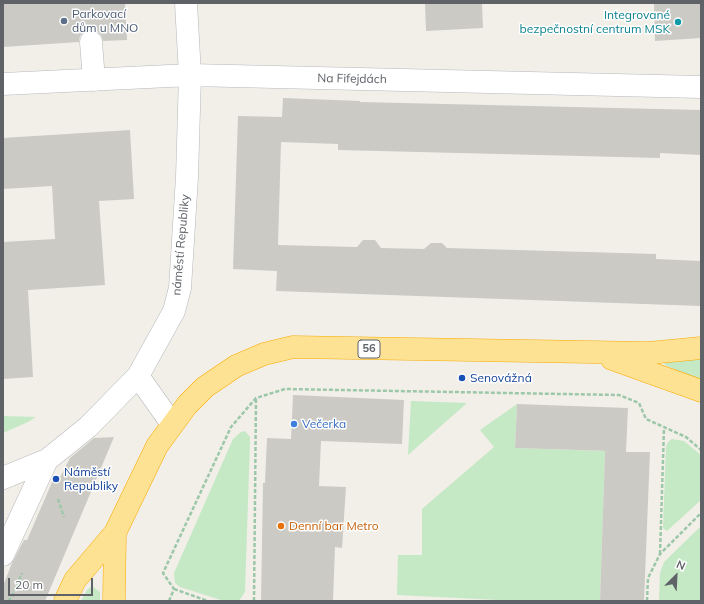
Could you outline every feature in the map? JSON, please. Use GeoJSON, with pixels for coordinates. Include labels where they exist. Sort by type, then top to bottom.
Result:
{"type":"FeatureCollection","features":[{"type":"Feature","properties":{"kind":"highway","name":"56"},"geometry":{"type":"LineString","coordinates":[[65,601],[75,580],[115,533],[157,446],[172,424],[205,386],[236,366],[264,354],[293,347],[649,353],[701,348]]}},
{"type":"Feature","properties":{"kind":"highway","name":"56"},"geometry":{"type":"LineString","coordinates":[[592,352],[701,391]]}},
{"type":"Feature","properties":{"kind":"highway","name":"56"},"geometry":{"type":"LineString","coordinates":[[114,601],[115,533]]}},
{"type":"Feature","properties":{"kind":"street","name":"náměstí Republiky"},"geometry":{"type":"LineString","coordinates":[[3,478],[47,460],[88,427],[138,376],[174,311],[180,288],[187,177],[190,75],[186,3]]}},
{"type":"Feature","properties":{"kind":"street"},"geometry":{"type":"LineString","coordinates":[[91,42],[94,80]]}},
{"type":"Feature","properties":{"kind":"street","name":"Na Fifejdách"},"geometry":{"type":"LineString","coordinates":[[3,84],[190,75],[701,86]]}},
{"type":"Feature","properties":{"kind":"street"},"geometry":{"type":"LineString","coordinates":[[138,376],[172,424]]}},
{"type":"Feature","properties":{"kind":"street","name":"náměstí Republiky"},"geometry":{"type":"LineString","coordinates":[[3,555],[47,460]]}},
{"type":"Feature","properties":{"kind":"path"},"geometry":{"type":"LineString","coordinates":[[208,601],[174,589],[163,573],[230,427],[256,398],[285,389],[619,395],[639,404],[646,419],[686,437],[701,450]]}},
{"type":"Feature","properties":{"kind":"path"},"geometry":{"type":"LineString","coordinates":[[254,601],[256,398]]}},
{"type":"Feature","properties":{"kind":"path"},"geometry":{"type":"LineString","coordinates":[[660,554],[664,428]]}},
{"type":"Feature","properties":{"kind":"path"},"geometry":{"type":"LineString","coordinates":[[56,495],[64,517]]}},
{"type":"Feature","properties":{"kind":"path"},"geometry":{"type":"LineString","coordinates":[[647,601],[648,578],[660,554],[701,513]]}},
{"type":"Feature","properties":{"kind":"path"},"geometry":{"type":"LineString","coordinates":[[169,601],[174,589]]}},
{"type":"Feature","properties":{"kind":"path"},"geometry":{"type":"LineString","coordinates":[[8,601],[12,597]]}},
{"type":"Feature","properties":{"kind":"green space"},"geometry":{"type":"Polygon","coordinates":[[[701,359],[701,381],[665,365],[664,362],[701,359]]]}},
{"type":"Feature","properties":{"kind":"green space"},"geometry":{"type":"Polygon","coordinates":[[[411,401],[467,403],[408,455],[411,401]]]}},
{"type":"Feature","properties":{"kind":"green space"},"geometry":{"type":"Polygon","coordinates":[[[517,404],[515,448],[605,451],[600,601],[519,601],[397,595],[398,555],[422,555],[422,509],[494,447],[480,430],[517,404]]]}},
{"type":"Feature","properties":{"kind":"green space"},"geometry":{"type":"Polygon","coordinates":[[[3,416],[36,417],[3,433],[3,416]]]}},
{"type":"Feature","properties":{"kind":"green space"},"geometry":{"type":"Polygon","coordinates":[[[245,431],[250,437],[250,441],[245,592],[239,601],[224,601],[180,587],[175,583],[174,573],[233,439],[241,432],[245,431]]]}},
{"type":"Feature","properties":{"kind":"green space"},"geometry":{"type":"Polygon","coordinates":[[[672,439],[684,441],[701,455],[701,500],[667,531],[663,528],[666,447],[668,442],[672,439]]]}},
{"type":"Feature","properties":{"kind":"green space"},"geometry":{"type":"Polygon","coordinates":[[[701,526],[701,601],[659,601],[660,573],[664,562],[701,526]]]}},
{"type":"Feature","properties":{"kind":"green space"},"geometry":{"type":"Polygon","coordinates":[[[92,586],[100,592],[100,601],[81,601],[87,590],[92,586]]]}},
{"type":"Feature","properties":{"kind":"building","name":"Parkovací dům u MNO"},"geometry":{"type":"Polygon","coordinates":[[[3,3],[125,3],[127,40],[103,41],[101,35],[97,31],[90,30],[84,32],[80,36],[79,42],[3,47],[3,3]]]}},
{"type":"Feature","properties":{"kind":"building"},"geometry":{"type":"Polygon","coordinates":[[[425,3],[482,3],[483,28],[426,31],[425,3]]]}},
{"type":"Feature","properties":{"kind":"building"},"geometry":{"type":"Polygon","coordinates":[[[654,3],[701,3],[701,38],[655,41],[654,3]]]}},
{"type":"Feature","properties":{"kind":"building"},"geometry":{"type":"Polygon","coordinates":[[[283,98],[360,102],[701,110],[701,155],[660,153],[660,158],[338,150],[338,144],[281,142],[278,245],[357,247],[363,240],[375,240],[381,248],[424,249],[431,243],[442,243],[447,248],[656,254],[656,259],[701,261],[701,306],[276,291],[277,271],[233,269],[238,116],[282,117],[283,98]]]}},
{"type":"Feature","properties":{"kind":"building"},"geometry":{"type":"Polygon","coordinates":[[[130,130],[134,199],[99,201],[105,285],[28,290],[33,377],[3,379],[3,242],[55,239],[52,186],[3,189],[3,138],[130,130]]]}},
{"type":"Feature","properties":{"kind":"building"},"geometry":{"type":"Polygon","coordinates":[[[293,395],[404,400],[402,444],[321,441],[319,486],[346,487],[342,548],[335,547],[333,601],[261,601],[263,483],[265,483],[267,438],[291,439],[293,395]]]}},
{"type":"Feature","properties":{"kind":"building"},"geometry":{"type":"Polygon","coordinates":[[[517,404],[628,408],[626,452],[650,452],[644,601],[600,601],[605,451],[609,451],[515,448],[517,404]]]}},
{"type":"Feature","properties":{"kind":"building"},"geometry":{"type":"Polygon","coordinates":[[[114,437],[45,601],[3,601],[3,586],[12,563],[24,540],[27,540],[53,480],[58,481],[70,458],[94,438],[114,437]]]}},
{"type":"Feature","properties":{"kind":"place","name":"Parkovací dům u MNO"},"geometry":{"type":"Point","coordinates":[64,21]}},
{"type":"Feature","properties":{"kind":"place","name":"Integrované bezpečnostní centrum MSK"},"geometry":{"type":"Point","coordinates":[678,22]}},
{"type":"Feature","properties":{"kind":"place","name":"Senovážná"},"geometry":{"type":"Point","coordinates":[462,378]}},
{"type":"Feature","properties":{"kind":"place","name":"Večerka"},"geometry":{"type":"Point","coordinates":[294,424]}},
{"type":"Feature","properties":{"kind":"place","name":"Náměstí Republiky"},"geometry":{"type":"Point","coordinates":[56,479]}},
{"type":"Feature","properties":{"kind":"place","name":"Denní bar Metro"},"geometry":{"type":"Point","coordinates":[281,526]}}]}
